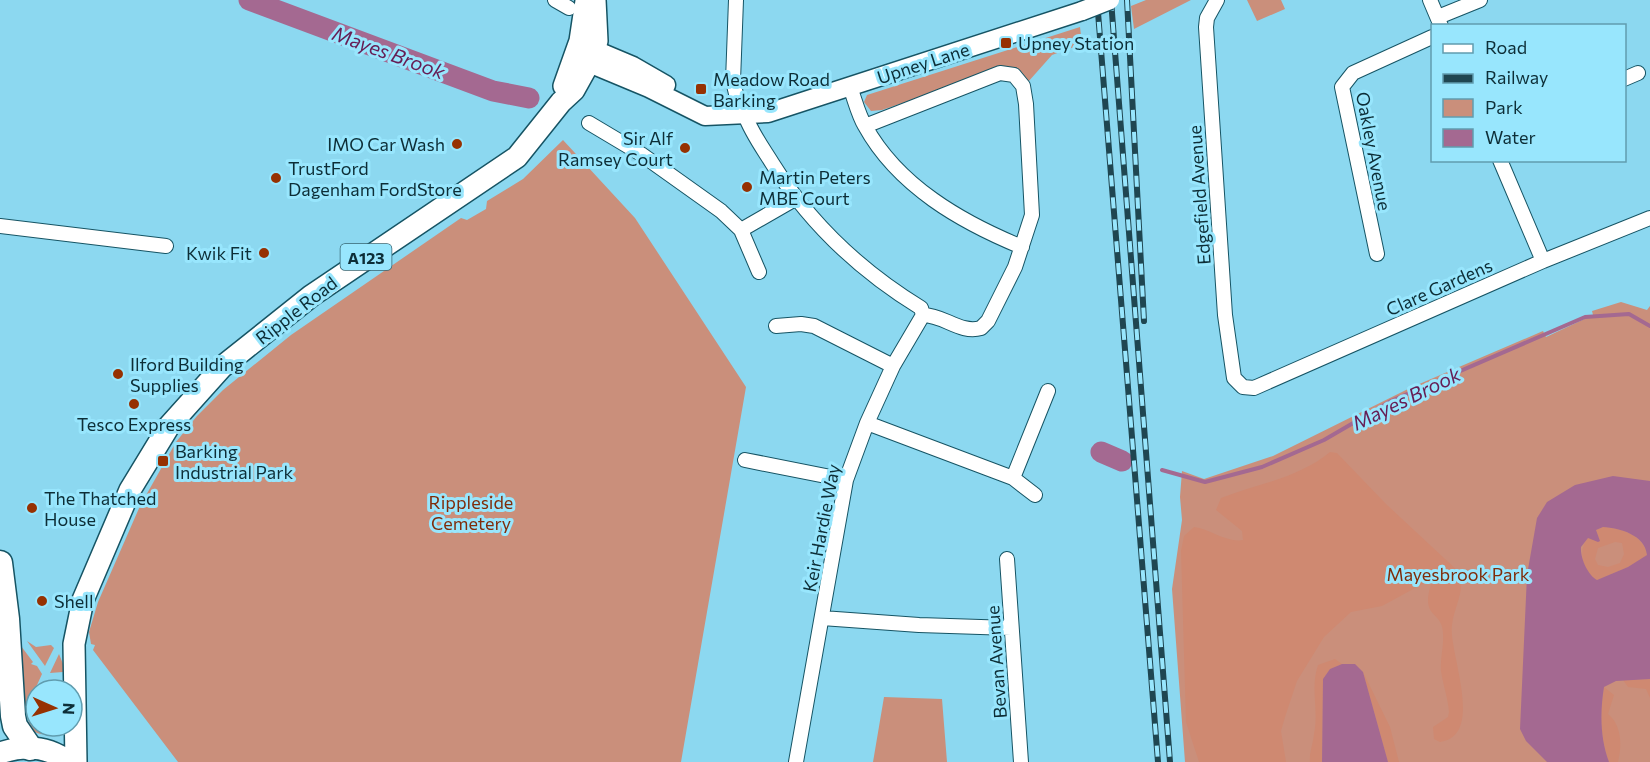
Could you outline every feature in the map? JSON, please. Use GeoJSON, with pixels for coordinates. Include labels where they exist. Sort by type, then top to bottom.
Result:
{"type":"FeatureCollection","features":[{"type":"Feature","properties":{"kind":"highway"},"geometry":{"type":"LineString","coordinates":[[0,563],[7,619],[13,716],[15,726],[36,748]]}},
{"type":"Feature","properties":{"kind":"main road","name":"Ripple Road"},"geometry":{"type":"LineString","coordinates":[[73,678],[75,634],[83,600],[130,490],[169,426],[222,367],[311,297],[516,157],[561,102],[564,85],[598,35],[595,0]]}},
{"type":"Feature","properties":{"kind":"main road","name":"Ripple Road"},"geometry":{"type":"LineString","coordinates":[[578,4],[584,54]]}},
{"type":"Feature","properties":{"kind":"main road"},"geometry":{"type":"LineString","coordinates":[[0,753],[36,748],[59,738]]}},
{"type":"Feature","properties":{"kind":"main road","name":"Ripple Road"},"geometry":{"type":"LineString","coordinates":[[73,738],[76,762]]}},
{"type":"Feature","properties":{"kind":"main road"},"geometry":{"type":"LineString","coordinates":[[36,748],[55,753],[69,762]]}},
{"type":"Feature","properties":{"kind":"street"},"geometry":{"type":"LineString","coordinates":[[555,0],[578,4]]}},
{"type":"Feature","properties":{"kind":"street"},"geometry":{"type":"LineString","coordinates":[[736,0],[733,81],[740,115],[795,199],[863,270],[921,308],[923,315],[942,318],[964,329],[981,328],[988,321],[1022,247],[1033,206],[1023,86],[1014,75],[1000,73],[865,126]]}},
{"type":"Feature","properties":{"kind":"street","name":"Upney Lane"},"geometry":{"type":"LineString","coordinates":[[584,54],[633,66],[708,107],[740,115],[773,112],[1110,0]]}},
{"type":"Feature","properties":{"kind":"street","name":"Edgefield Avenue"},"geometry":{"type":"LineString","coordinates":[[1217,0],[1207,18],[1206,27],[1211,108],[1225,315],[1234,378],[1243,387]]}},
{"type":"Feature","properties":{"kind":"street"},"geometry":{"type":"LineString","coordinates":[[1430,0],[1440,21],[1480,0]]}},
{"type":"Feature","properties":{"kind":"street","name":"Oakley Avenue"},"geometry":{"type":"LineString","coordinates":[[1377,254],[1342,87],[1353,73],[1431,37]]}},
{"type":"Feature","properties":{"kind":"street"},"geometry":{"type":"LineString","coordinates":[[1626,78],[1638,73]]}},
{"type":"Feature","properties":{"kind":"street"},"geometry":{"type":"LineString","coordinates":[[850,87],[865,126],[893,165],[962,220],[1022,247]]}},
{"type":"Feature","properties":{"kind":"street"},"geometry":{"type":"LineString","coordinates":[[589,123],[641,154],[722,211],[741,230],[759,272]]}},
{"type":"Feature","properties":{"kind":"street"},"geometry":{"type":"LineString","coordinates":[[1501,162],[1543,261]]}},
{"type":"Feature","properties":{"kind":"street"},"geometry":{"type":"LineString","coordinates":[[741,230],[795,199]]}},
{"type":"Feature","properties":{"kind":"street","name":"Clare Gardens"},"geometry":{"type":"LineString","coordinates":[[1243,387],[1254,388],[1543,261],[1650,218]]}},
{"type":"Feature","properties":{"kind":"street"},"geometry":{"type":"LineString","coordinates":[[0,226],[166,246]]}},
{"type":"Feature","properties":{"kind":"street","name":"Keir Hardie Way"},"geometry":{"type":"LineString","coordinates":[[795,762],[846,480],[867,423],[893,366],[923,315]]}},
{"type":"Feature","properties":{"kind":"street"},"geometry":{"type":"LineString","coordinates":[[776,326],[801,324],[814,326],[893,366]]}},
{"type":"Feature","properties":{"kind":"street"},"geometry":{"type":"LineString","coordinates":[[1013,478],[1048,391]]}},
{"type":"Feature","properties":{"kind":"street"},"geometry":{"type":"LineString","coordinates":[[867,423],[1013,478],[1035,495]]}},
{"type":"Feature","properties":{"kind":"street"},"geometry":{"type":"LineString","coordinates":[[745,460],[846,480]]}},
{"type":"Feature","properties":{"kind":"street","name":"Bevan Avenue"},"geometry":{"type":"LineString","coordinates":[[1007,559],[1021,762]]}},
{"type":"Feature","properties":{"kind":"street"},"geometry":{"type":"LineString","coordinates":[[822,618],[919,625],[1011,628]]}},
{"type":"Feature","properties":{"kind":"green space"},"geometry":{"type":"Polygon","coordinates":[[[1146,0],[1191,0],[1134,29],[1131,6],[1146,0]]]}},
{"type":"Feature","properties":{"kind":"green space"},"geometry":{"type":"Polygon","coordinates":[[[1247,0],[1281,0],[1285,9],[1257,21],[1247,0]]]}},
{"type":"Feature","properties":{"kind":"green space"},"geometry":{"type":"Polygon","coordinates":[[[1080,27],[1082,44],[1052,55],[1028,82],[1006,68],[882,110],[871,111],[864,102],[867,95],[1080,27]]]}},
{"type":"Feature","properties":{"kind":"green space","name":"Rippleside Cemetery"},"geometry":{"type":"Polygon","coordinates":[[[563,140],[635,218],[746,387],[681,762],[178,762],[93,650],[95,645],[91,644],[89,632],[98,602],[140,506],[176,442],[197,416],[223,390],[291,335],[461,218],[467,220],[486,209],[487,201],[523,179],[563,140]]]}},
{"type":"Feature","properties":{"kind":"green space","name":"Mayesbrook Park"},"geometry":{"type":"Polygon","coordinates":[[[1621,302],[1647,310],[1650,306],[1650,762],[1185,762],[1172,589],[1182,520],[1180,497],[1182,471],[1204,479],[1273,456],[1410,388],[1543,331],[1546,337],[1593,315],[1592,311],[1621,302]]]}},
{"type":"Feature","properties":{"kind":"green space"},"geometry":{"type":"Polygon","coordinates":[[[1330,452],[1337,453],[1386,504],[1459,572],[1461,586],[1453,618],[1452,637],[1462,691],[1461,725],[1454,736],[1440,742],[1434,739],[1433,727],[1448,717],[1449,712],[1441,671],[1442,626],[1428,604],[1431,584],[1428,581],[1382,606],[1351,612],[1324,637],[1297,681],[1285,717],[1281,731],[1286,762],[1199,762],[1186,722],[1181,551],[1184,536],[1194,527],[1231,540],[1243,540],[1242,531],[1216,510],[1221,498],[1277,480],[1305,468],[1330,452]]]}},
{"type":"Feature","properties":{"kind":"green space"},"geometry":{"type":"Polygon","coordinates":[[[1603,527],[1631,534],[1642,543],[1647,556],[1597,580],[1585,567],[1582,555],[1588,538],[1600,541],[1596,530],[1603,527]],[[1615,542],[1598,548],[1595,559],[1598,565],[1608,567],[1620,563],[1624,554],[1622,543],[1615,542]]]}},
{"type":"Feature","properties":{"kind":"green space"},"geometry":{"type":"Polygon","coordinates":[[[27,641],[36,647],[51,645],[54,648],[45,666],[27,641]]]}},
{"type":"Feature","properties":{"kind":"green space"},"geometry":{"type":"Polygon","coordinates":[[[19,646],[33,662],[31,664],[37,666],[42,674],[40,678],[24,678],[23,716],[19,646]]]}},
{"type":"Feature","properties":{"kind":"green space"},"geometry":{"type":"Polygon","coordinates":[[[59,654],[63,672],[50,673],[59,654]]]}},
{"type":"Feature","properties":{"kind":"green space"},"geometry":{"type":"Polygon","coordinates":[[[1335,659],[1342,664],[1330,669],[1323,679],[1322,762],[1310,762],[1316,716],[1315,691],[1318,665],[1335,659]]]}},
{"type":"Feature","properties":{"kind":"green space"},"geometry":{"type":"Polygon","coordinates":[[[1363,672],[1390,727],[1399,762],[1388,762],[1363,672]]]}},
{"type":"Feature","properties":{"kind":"green space"},"geometry":{"type":"Polygon","coordinates":[[[1650,679],[1650,698],[1646,689],[1628,687],[1623,680],[1650,679]]]}},
{"type":"Feature","properties":{"kind":"green space"},"geometry":{"type":"Polygon","coordinates":[[[1604,687],[1614,695],[1608,714],[1616,724],[1620,736],[1618,762],[1609,762],[1602,734],[1604,687]]]}},
{"type":"Feature","properties":{"kind":"green space"},"geometry":{"type":"Polygon","coordinates":[[[884,697],[942,699],[947,762],[873,762],[884,697]]]}},
{"type":"Feature","properties":{"kind":"water"},"geometry":{"type":"Polygon","coordinates":[[[1613,476],[1650,481],[1650,679],[1616,681],[1604,687],[1602,725],[1609,762],[1547,762],[1526,741],[1520,729],[1527,575],[1537,518],[1547,502],[1575,485],[1613,476]],[[1603,527],[1596,530],[1600,541],[1588,538],[1581,547],[1585,566],[1597,580],[1628,567],[1647,555],[1642,542],[1637,538],[1624,531],[1603,527]]]}},
{"type":"Feature","properties":{"kind":"water"},"geometry":{"type":"Polygon","coordinates":[[[1342,664],[1355,664],[1363,672],[1388,762],[1322,762],[1323,679],[1330,669],[1342,664]]]}},
{"type":"Feature","properties":{"kind":"waterway","name":"Mayes Brook"},"geometry":{"type":"LineString","coordinates":[[249,0],[493,91],[529,98]]}},
{"type":"Feature","properties":{"kind":"waterway","name":"Mayes Brook"},"geometry":{"type":"LineString","coordinates":[[1162,470],[1205,482],[1262,467],[1324,440],[1391,401],[1585,317],[1629,314],[1650,326]]}},
{"type":"Feature","properties":{"kind":"waterway","name":"Mayes Brook"},"geometry":{"type":"LineString","coordinates":[[1101,452],[1122,461]]}},
{"type":"Feature","properties":{"kind":"railway"},"geometry":{"type":"LineString","coordinates":[[1097,0],[1158,762]]}},
{"type":"Feature","properties":{"kind":"railway"},"geometry":{"type":"LineString","coordinates":[[1111,0],[1170,762]]}},
{"type":"Feature","properties":{"kind":"railway"},"geometry":{"type":"LineString","coordinates":[[1127,0],[1144,321]]}},
{"type":"Feature","properties":{"kind":"place","name":"Upney Station"},"geometry":{"type":"Point","coordinates":[1006,43]}},
{"type":"Feature","properties":{"kind":"place","name":"Meadow Road Barking"},"geometry":{"type":"Point","coordinates":[701,89]}},
{"type":"Feature","properties":{"kind":"place","name":"IMO Car Wash"},"geometry":{"type":"Point","coordinates":[457,144]}},
{"type":"Feature","properties":{"kind":"place","name":"Sir Alf Ramsey Court"},"geometry":{"type":"Point","coordinates":[685,148]}},
{"type":"Feature","properties":{"kind":"place","name":"TrustFord Dagenham FordStore"},"geometry":{"type":"Point","coordinates":[276,178]}},
{"type":"Feature","properties":{"kind":"place","name":"Martin Peters MBE Court"},"geometry":{"type":"Point","coordinates":[747,187]}},
{"type":"Feature","properties":{"kind":"place","name":"Kwik Fit"},"geometry":{"type":"Point","coordinates":[264,253]}},
{"type":"Feature","properties":{"kind":"place","name":"Ilford Building Supplies"},"geometry":{"type":"Point","coordinates":[118,374]}},
{"type":"Feature","properties":{"kind":"place","name":"Tesco Express"},"geometry":{"type":"Point","coordinates":[134,404]}},
{"type":"Feature","properties":{"kind":"place","name":"Barking Industrial Park"},"geometry":{"type":"Point","coordinates":[163,461]}},
{"type":"Feature","properties":{"kind":"place","name":"The Thatched House"},"geometry":{"type":"Point","coordinates":[32,508]}},
{"type":"Feature","properties":{"kind":"place","name":"Shell"},"geometry":{"type":"Point","coordinates":[42,601]}}]}
